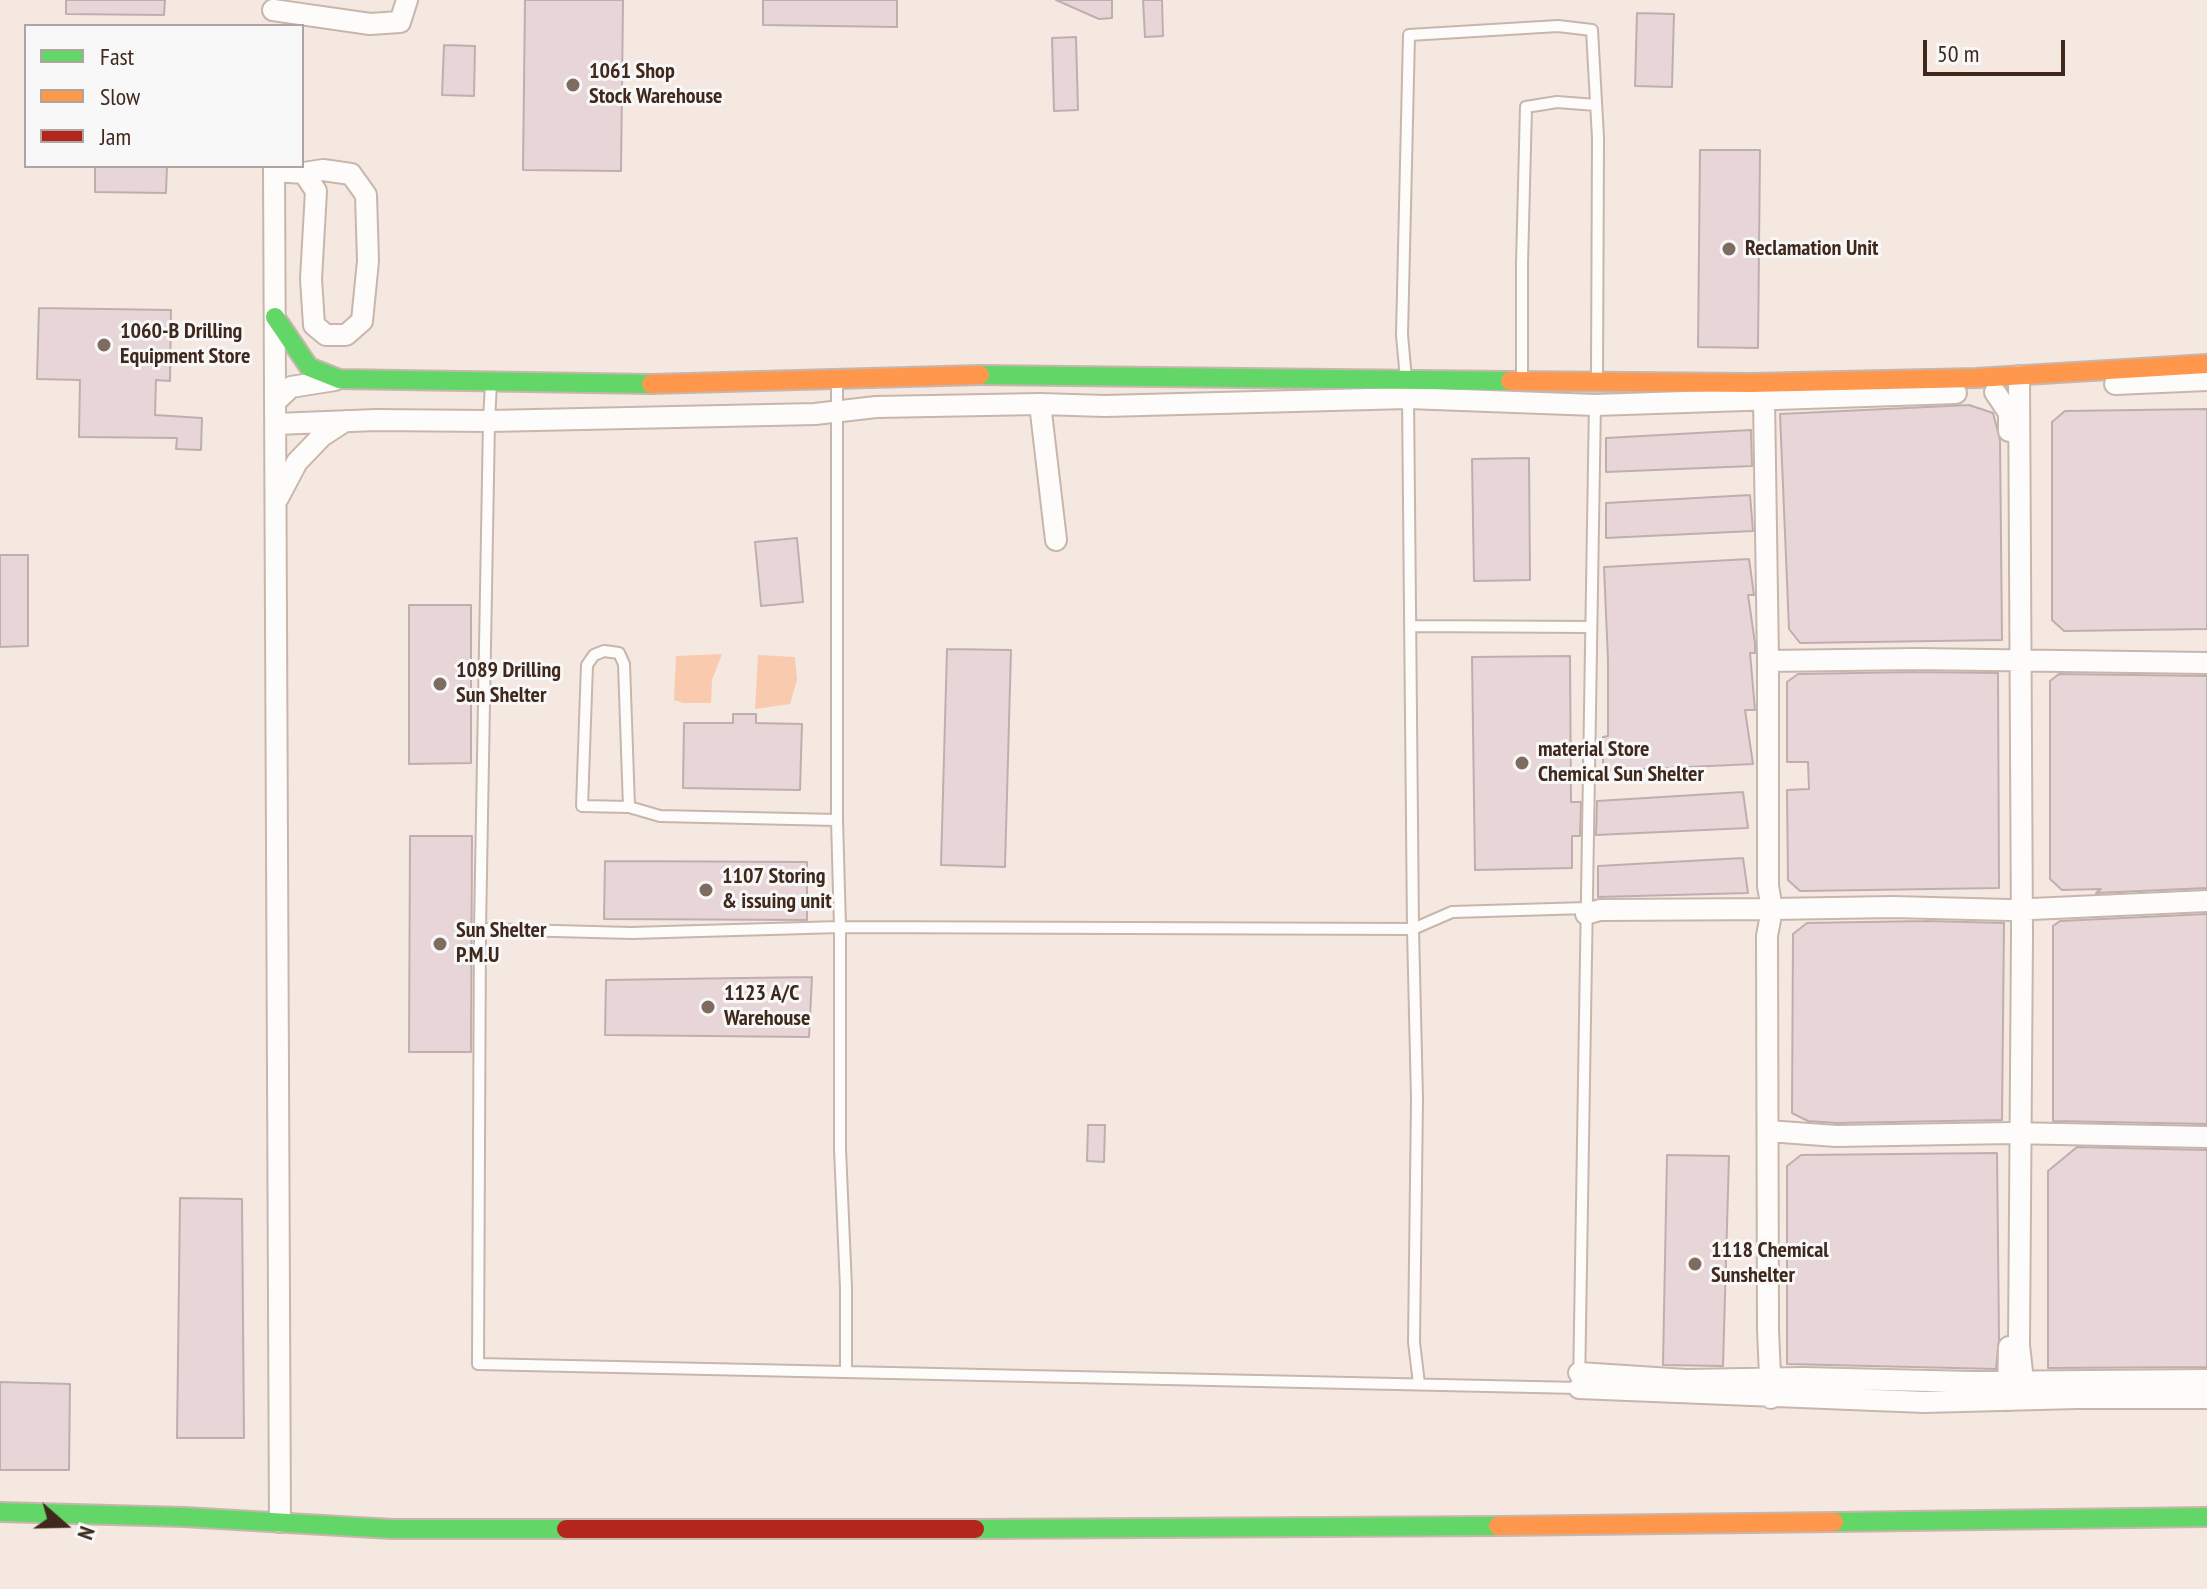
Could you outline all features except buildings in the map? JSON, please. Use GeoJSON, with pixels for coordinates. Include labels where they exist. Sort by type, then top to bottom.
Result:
{"type":"FeatureCollection","features":[{"type":"Feature","properties":{"kind":"street"},"geometry":{"type":"LineString","coordinates":[[273,12],[370,24],[400,22],[407,0]]}},
{"type":"Feature","properties":{"kind":"street"},"geometry":{"type":"LineString","coordinates":[[280,1522],[274,169],[351,174],[366,195],[368,261],[362,321],[346,335],[326,335],[314,325],[311,279],[316,191],[304,173]]}},
{"type":"Feature","properties":{"kind":"street"},"geometry":{"type":"LineString","coordinates":[[275,317],[309,367],[339,379]]}},
{"type":"Feature","properties":{"kind":"street"},"geometry":{"type":"LineString","coordinates":[[276,401],[291,387],[339,379],[675,384],[985,375],[1186,379],[1407,389],[1523,402],[1595,405],[1995,392],[2019,383],[2207,364]]}},
{"type":"Feature","properties":{"kind":"street"},"geometry":{"type":"LineString","coordinates":[[276,424],[837,413],[876,407],[1105,406],[1522,381],[2019,383],[2207,380]]}},
{"type":"Feature","properties":{"kind":"street"},"geometry":{"type":"LineString","coordinates":[[2016,1390],[2019,1345],[2015,1139],[2015,655],[2019,383]]}},
{"type":"Feature","properties":{"kind":"street"},"geometry":{"type":"LineString","coordinates":[[1995,392],[2009,413],[2015,655]]}},
{"type":"Feature","properties":{"kind":"street"},"geometry":{"type":"LineString","coordinates":[[1769,400],[1774,655],[1774,900],[1767,936],[1775,1388]]}},
{"type":"Feature","properties":{"kind":"street"},"geometry":{"type":"LineString","coordinates":[[1040,404],[1056,540]]}},
{"type":"Feature","properties":{"kind":"street"},"geometry":{"type":"LineString","coordinates":[[276,501],[297,462],[322,436],[345,421]]}},
{"type":"Feature","properties":{"kind":"street"},"geometry":{"type":"LineString","coordinates":[[1774,655],[1789,649],[2207,663]]}},
{"type":"Feature","properties":{"kind":"street"},"geometry":{"type":"LineString","coordinates":[[2015,655],[2207,650]]}},
{"type":"Feature","properties":{"kind":"street"},"geometry":{"type":"LineString","coordinates":[[2015,902],[2207,892]]}},
{"type":"Feature","properties":{"kind":"street"},"geometry":{"type":"LineString","coordinates":[[1587,907],[1612,902],[1774,900],[1788,897],[2015,902],[2207,901]]}},
{"type":"Feature","properties":{"kind":"street"},"geometry":{"type":"LineString","coordinates":[[1771,1138],[2207,1137]]}},
{"type":"Feature","properties":{"kind":"street"},"geometry":{"type":"LineString","coordinates":[[2015,1139],[2207,1149]]}},
{"type":"Feature","properties":{"kind":"street"},"geometry":{"type":"LineString","coordinates":[[1579,1380],[1686,1380],[1775,1388],[2016,1390],[2207,1398]]}},
{"type":"Feature","properties":{"kind":"street"},"geometry":{"type":"LineString","coordinates":[[2016,1390],[2207,1380]]}},
{"type":"Feature","properties":{"kind":"street"},"geometry":{"type":"LineString","coordinates":[[0,1512],[184,1517],[392,1529],[1254,1529],[2207,1517]]}},
{"type":"Feature","properties":{"kind":"lane"},"geometry":{"type":"LineString","coordinates":[[492,381],[480,929],[478,1364],[1419,1384],[1579,1380],[1597,382],[1598,138],[1592,30],[1558,26],[1409,35],[1402,335],[1407,389],[1417,1099],[1414,1342],[1419,1384]]}},
{"type":"Feature","properties":{"kind":"lane"},"geometry":{"type":"LineString","coordinates":[[1523,402],[1522,264],[1526,107],[1557,102],[1596,105]]}},
{"type":"Feature","properties":{"kind":"lane"},"geometry":{"type":"LineString","coordinates":[[837,380],[837,820],[846,1372]]}},
{"type":"Feature","properties":{"kind":"lane"},"geometry":{"type":"LineString","coordinates":[[1410,626],[1591,627]]}},
{"type":"Feature","properties":{"kind":"lane"},"geometry":{"type":"LineString","coordinates":[[629,807],[624,664],[619,653],[604,651],[594,655],[587,665],[582,806],[629,807],[660,816],[837,820]]}},
{"type":"Feature","properties":{"kind":"lane"},"geometry":{"type":"LineString","coordinates":[[480,929],[631,933],[840,927],[1413,929],[1452,912],[1587,907]]}},
{"type":"Feature","properties":{"kind":"shaded area"},"geometry":{"type":"Polygon","coordinates":[[[722,654],[712,680],[711,703],[674,700],[676,656],[722,654]]]}},
{"type":"Feature","properties":{"kind":"shaded area"},"geometry":{"type":"Polygon","coordinates":[[[758,655],[795,657],[797,680],[790,704],[755,709],[758,655]]]}},
{"type":"Feature","properties":{"kind":"traffic: fast"},"geometry":{"type":"LineString","coordinates":[[275,317],[309,367],[339,379],[651,384]]}},
{"type":"Feature","properties":{"kind":"traffic: fast"},"geometry":{"type":"LineString","coordinates":[[980,375],[1510,381]]}},
{"type":"Feature","properties":{"kind":"traffic: fast"},"geometry":{"type":"LineString","coordinates":[[0,1512],[184,1517],[392,1529],[566,1529]]}},
{"type":"Feature","properties":{"kind":"traffic: fast"},"geometry":{"type":"LineString","coordinates":[[1834,1522],[2207,1517]]}},
{"type":"Feature","properties":{"kind":"traffic: fast"},"geometry":{"type":"LineString","coordinates":[[975,1529],[1498,1526]]}},
{"type":"Feature","properties":{"kind":"traffic: slow"},"geometry":{"type":"LineString","coordinates":[[1510,381],[1751,383],[1976,378],[2207,364]]}},
{"type":"Feature","properties":{"kind":"traffic: slow"},"geometry":{"type":"LineString","coordinates":[[651,384],[980,375]]}},
{"type":"Feature","properties":{"kind":"traffic: slow"},"geometry":{"type":"LineString","coordinates":[[1498,1526],[1834,1522]]}},
{"type":"Feature","properties":{"kind":"traffic: jam"},"geometry":{"type":"LineString","coordinates":[[566,1529],[975,1529]]}},
{"type":"Feature","properties":{"kind":"place","name":"1061 Shop Stock Warehouse"},"geometry":{"type":"Point","coordinates":[573,85]}},
{"type":"Feature","properties":{"kind":"place","name":"Reclamation Unit"},"geometry":{"type":"Point","coordinates":[1729,249]}},
{"type":"Feature","properties":{"kind":"place","name":"1060-B Drilling Equipment Store"},"geometry":{"type":"Point","coordinates":[104,345]}},
{"type":"Feature","properties":{"kind":"place","name":"1089 Drilling Sun Shelter"},"geometry":{"type":"Point","coordinates":[440,684]}},
{"type":"Feature","properties":{"kind":"place","name":"material Store Chemical Sun Shelter"},"geometry":{"type":"Point","coordinates":[1522,763]}},
{"type":"Feature","properties":{"kind":"place","name":"1107 Storing & issuing unit"},"geometry":{"type":"Point","coordinates":[706,890]}},
{"type":"Feature","properties":{"kind":"place","name":"Sun Shelter P.M.U"},"geometry":{"type":"Point","coordinates":[440,944]}},
{"type":"Feature","properties":{"kind":"place","name":"1123 A/C Warehouse"},"geometry":{"type":"Point","coordinates":[708,1007]}},
{"type":"Feature","properties":{"kind":"place","name":"1118 Chemical Sunshelter"},"geometry":{"type":"Point","coordinates":[1695,1264]}}]}
